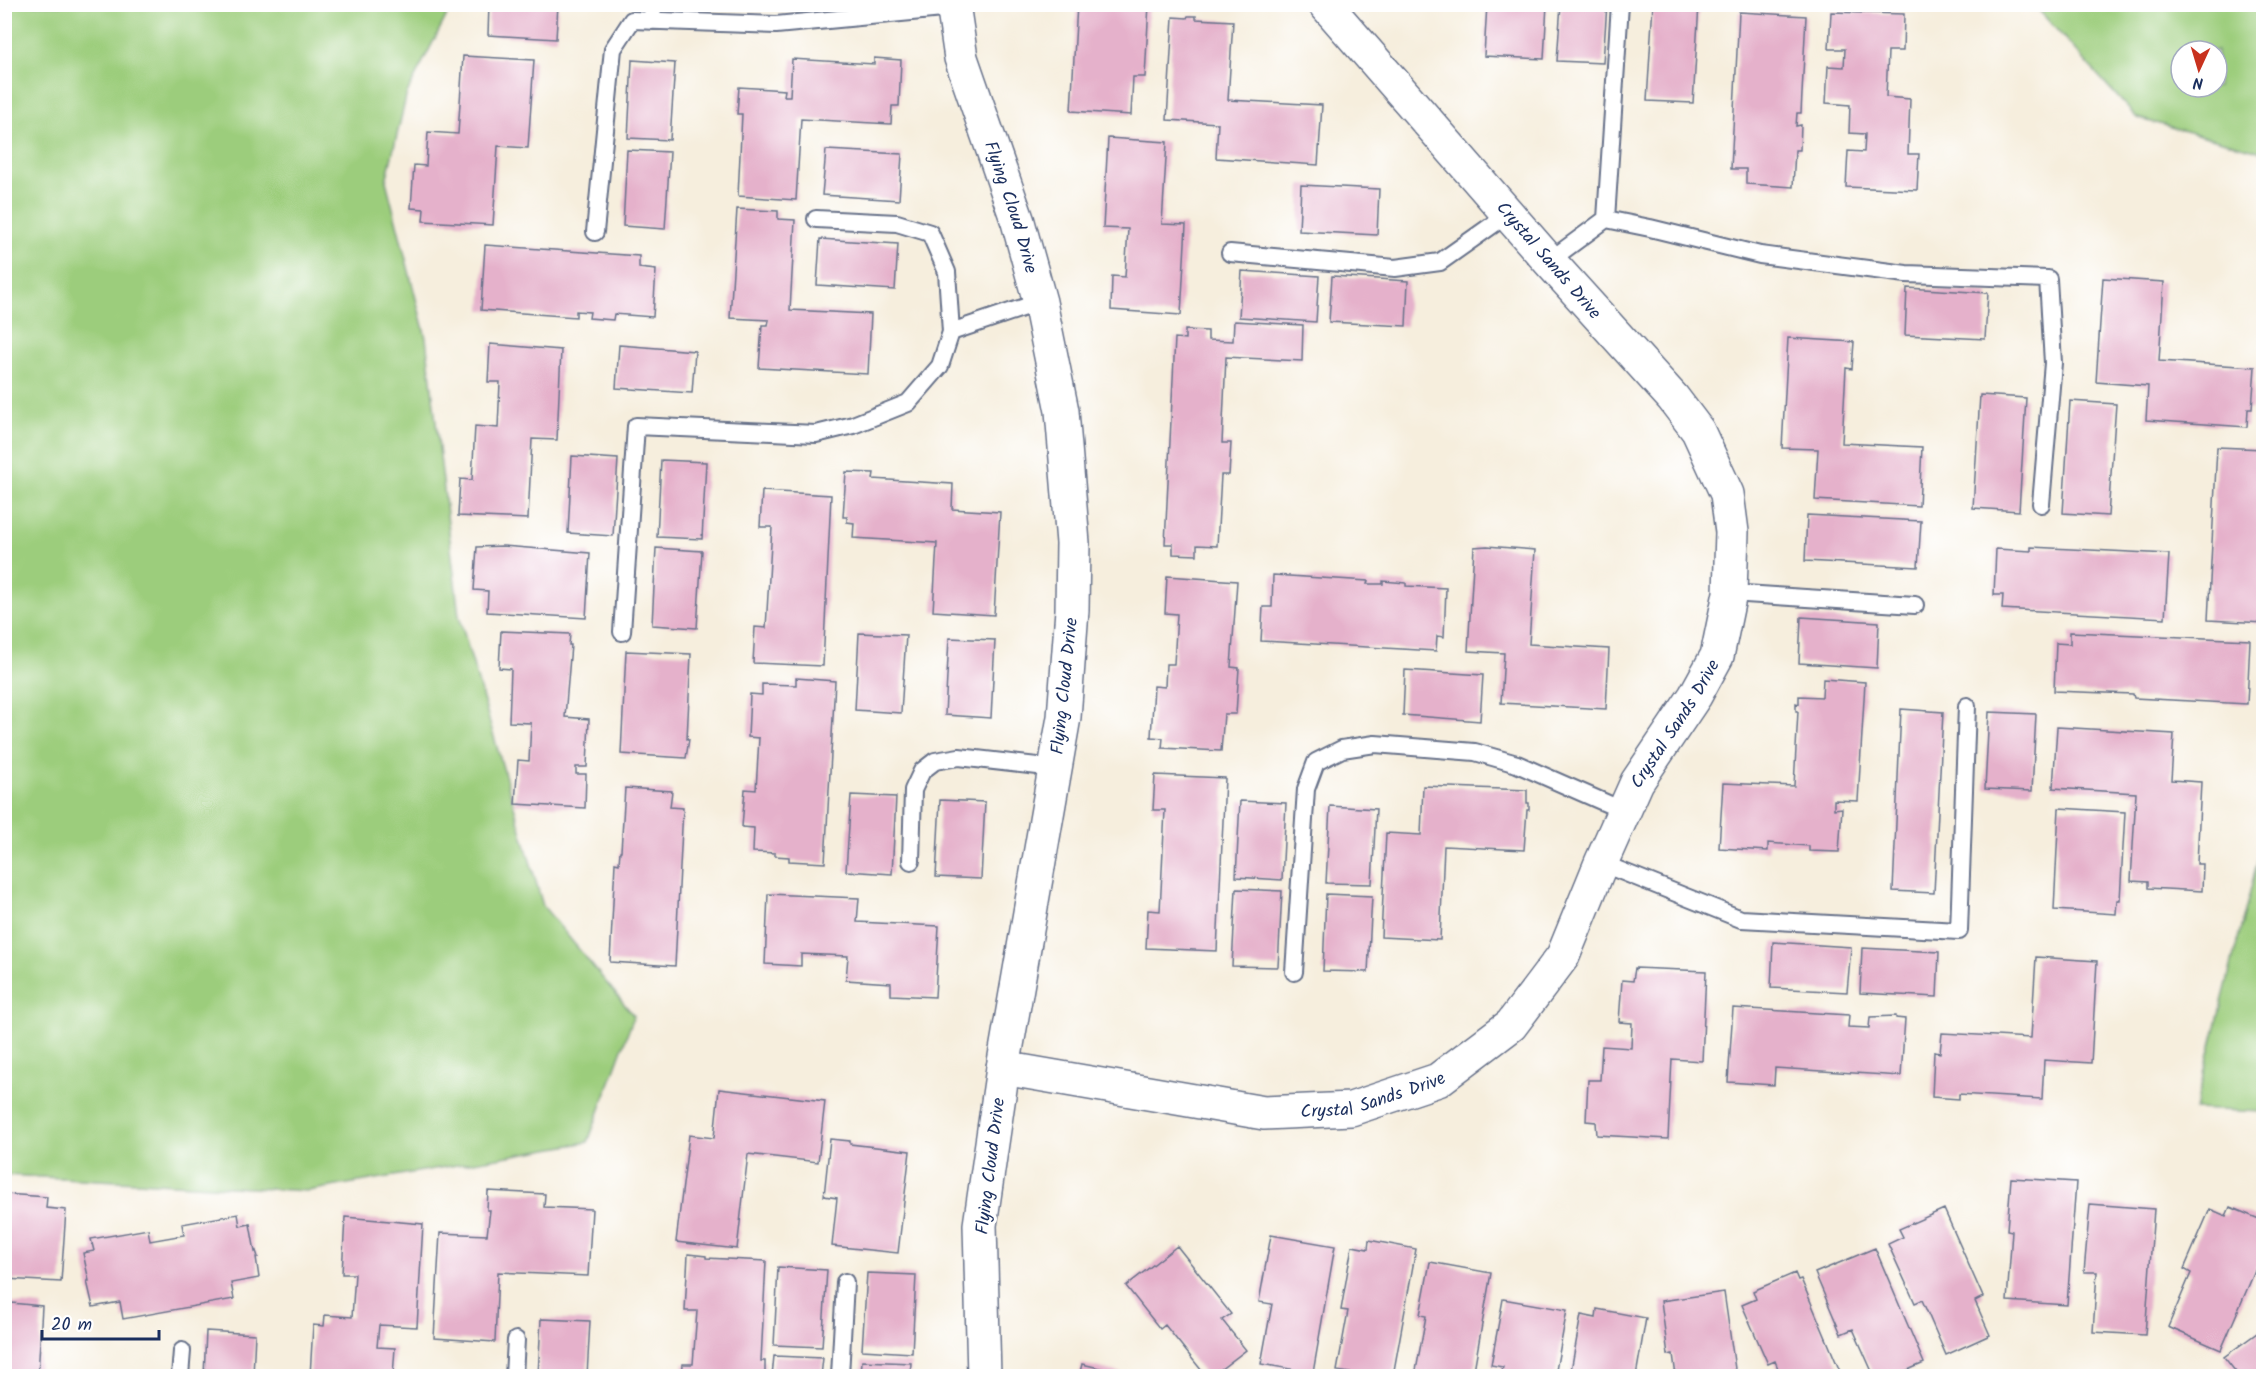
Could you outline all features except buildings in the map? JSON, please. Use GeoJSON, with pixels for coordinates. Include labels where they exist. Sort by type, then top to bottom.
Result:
{"type":"FeatureCollection","features":[{"type":"Feature","properties":{"kind":"street","name":"Crystal Sands Drive"},"geometry":{"type":"LineString","coordinates":[[1003,1068],[1264,1113],[1351,1109],[1438,1080],[1512,1025],[1563,956],[1637,782],[1695,696],[1717,656],[1730,593],[1732,532],[1727,494],[1698,431],[1673,398],[1549,261],[1325,4]]}},
{"type":"Feature","properties":{"kind":"street","name":"Flying Cloud Drive"},"geometry":{"type":"LineString","coordinates":[[953,6],[961,58],[1018,222],[1040,302],[1062,411],[1072,543],[1071,622],[1064,717],[1003,1068],[980,1226],[984,1377]]}},
{"type":"Feature","properties":{"kind":"lane"},"geometry":{"type":"LineString","coordinates":[[1606,219],[1620,4]]}},
{"type":"Feature","properties":{"kind":"lane"},"geometry":{"type":"LineString","coordinates":[[595,232],[613,49],[632,20],[653,13],[776,25],[953,6]]}},
{"type":"Feature","properties":{"kind":"lane"},"geometry":{"type":"LineString","coordinates":[[1230,253],[1395,268],[1440,262],[1508,214]]}},
{"type":"Feature","properties":{"kind":"lane"},"geometry":{"type":"LineString","coordinates":[[622,632],[636,426],[816,434],[853,425],[908,403],[940,366],[951,332],[947,272],[930,233],[897,223],[816,219]]}},
{"type":"Feature","properties":{"kind":"lane"},"geometry":{"type":"LineString","coordinates":[[1549,261],[1606,219],[1771,256],[1906,274],[2048,279],[2053,363],[2041,504]]}},
{"type":"Feature","properties":{"kind":"lane"},"geometry":{"type":"LineString","coordinates":[[951,332],[1040,302]]}},
{"type":"Feature","properties":{"kind":"lane"},"geometry":{"type":"LineString","coordinates":[[1730,593],[1915,605]]}},
{"type":"Feature","properties":{"kind":"lane"},"geometry":{"type":"LineString","coordinates":[[1601,863],[1741,919],[1959,931],[1967,706]]}},
{"type":"Feature","properties":{"kind":"lane"},"geometry":{"type":"LineString","coordinates":[[1294,972],[1306,789],[1316,762],[1342,749],[1375,744],[1475,752],[1517,764],[1624,811]]}},
{"type":"Feature","properties":{"kind":"lane"},"geometry":{"type":"LineString","coordinates":[[911,861],[914,790],[922,771],[935,760],[959,757],[1055,768]]}},
{"type":"Feature","properties":{"kind":"lane"},"geometry":{"type":"LineString","coordinates":[[840,1377],[845,1282]]}},
{"type":"Feature","properties":{"kind":"lane"},"geometry":{"type":"LineString","coordinates":[[514,1377],[516,1340]]}},
{"type":"Feature","properties":{"kind":"lane"},"geometry":{"type":"LineString","coordinates":[[180,1377],[182,1351]]}},
{"type":"Feature","properties":{"kind":"green space"},"geometry":{"type":"Polygon","coordinates":[[[4,5],[452,5],[407,93],[386,181],[426,338],[459,616],[543,906],[634,1016],[588,1142],[308,1191],[5,1175],[4,5]]]}},
{"type":"Feature","properties":{"kind":"green space"},"geometry":{"type":"Polygon","coordinates":[[[2034,5],[2263,5],[2263,152],[2137,118],[2034,5]]]}},
{"type":"Feature","properties":{"kind":"green space"},"geometry":{"type":"Polygon","coordinates":[[[2263,840],[2263,1112],[2195,1109],[2263,840]]]}}]}
